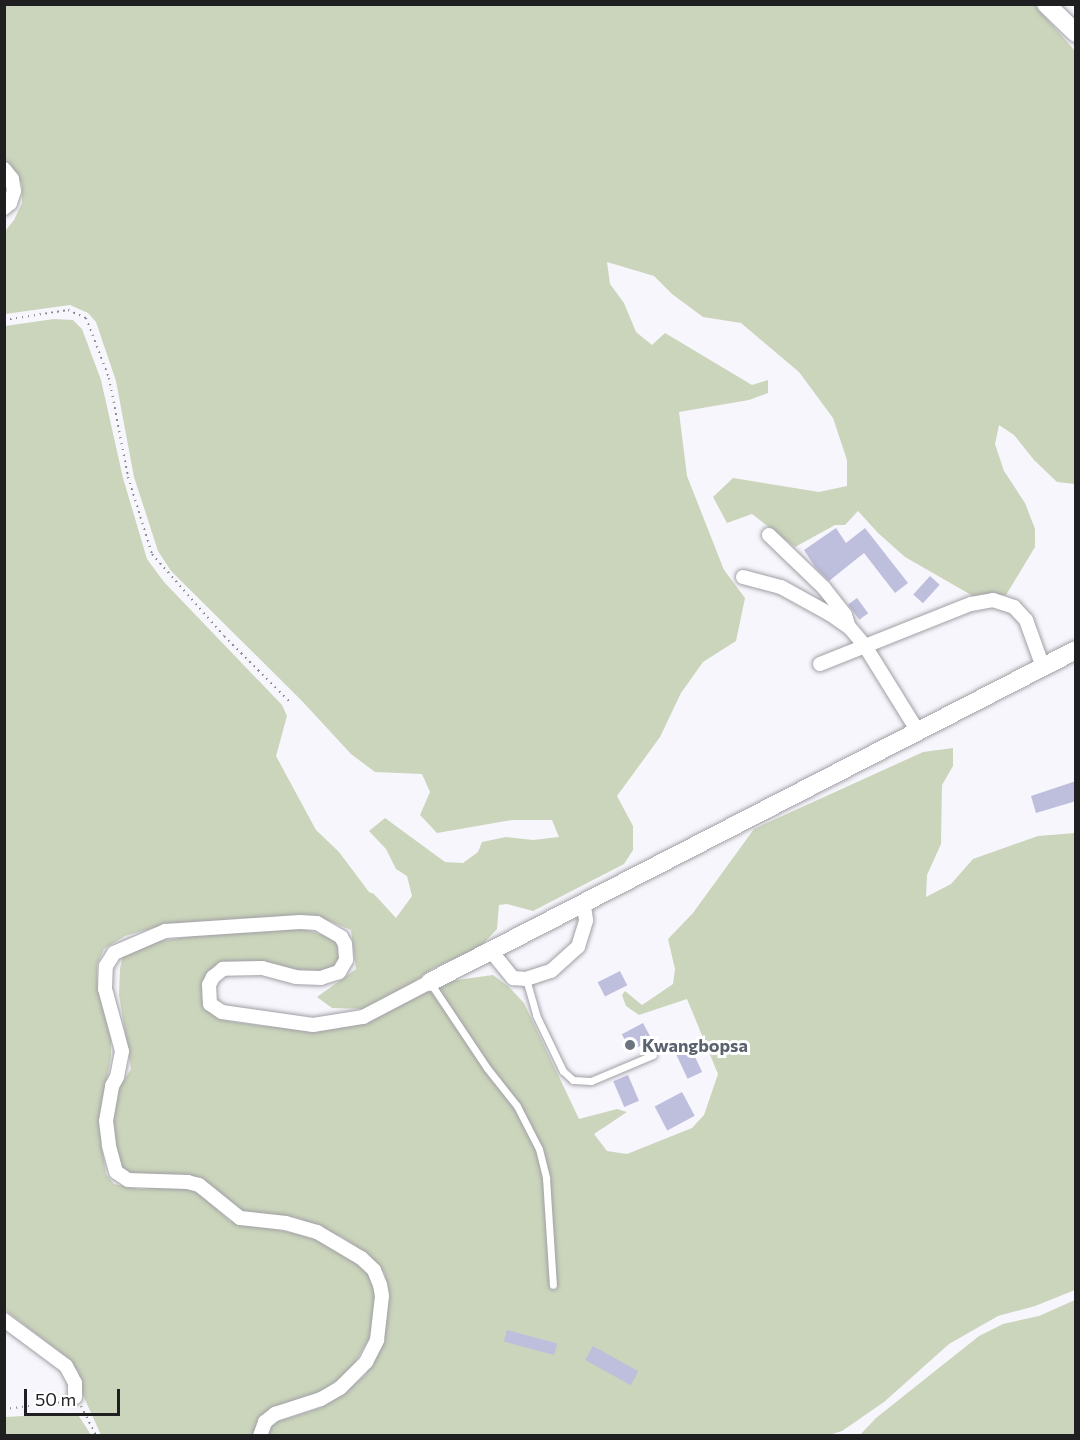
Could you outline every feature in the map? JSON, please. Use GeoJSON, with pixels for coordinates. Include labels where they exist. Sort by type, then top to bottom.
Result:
{"type":"FeatureCollection","features":[{"type":"Feature","properties":{"kind":"street"},"geometry":{"type":"LineString","coordinates":[[1046,4],[1076,33]]}},
{"type":"Feature","properties":{"kind":"street"},"geometry":{"type":"LineString","coordinates":[[4,169],[12,179],[14,190],[10,203],[4,208]]}},
{"type":"Feature","properties":{"kind":"street"},"geometry":{"type":"LineString","coordinates":[[769,535],[824,588],[845,615],[849,627]]}},
{"type":"Feature","properties":{"kind":"street"},"geometry":{"type":"LineString","coordinates":[[743,577],[781,587],[849,627],[865,646],[919,733]]}},
{"type":"Feature","properties":{"kind":"street"},"geometry":{"type":"LineString","coordinates":[[820,664],[971,604],[993,600],[1014,607],[1026,620],[1043,667]]}},
{"type":"Feature","properties":{"kind":"street"},"geometry":{"type":"LineString","coordinates":[[260,1436],[265,1422],[275,1413],[321,1399],[340,1388],[366,1362],[377,1340],[382,1296],[380,1285],[374,1270],[361,1258],[317,1232],[286,1223],[240,1218],[199,1185],[188,1182],[128,1180],[116,1172],[106,1120],[112,1086],[117,1077],[122,1051],[105,989],[106,966],[114,953],[165,931],[300,921],[317,922],[340,937],[345,944],[346,960],[339,972],[321,978],[296,976],[262,968],[223,969],[213,977],[209,985],[210,1004],[222,1012],[313,1025],[363,1017],[919,733],[1076,650]]}},
{"type":"Feature","properties":{"kind":"street"},"geometry":{"type":"LineString","coordinates":[[491,951],[513,978],[526,979],[551,971],[578,947],[586,920],[584,905]]}},
{"type":"Feature","properties":{"kind":"street"},"geometry":{"type":"LineString","coordinates":[[4,1320],[66,1366],[75,1383],[75,1397]]}},
{"type":"Feature","properties":{"kind":"lane"},"geometry":{"type":"LineString","coordinates":[[526,979],[536,1015],[563,1071],[573,1080],[591,1081],[653,1055]]}},
{"type":"Feature","properties":{"kind":"lane"},"geometry":{"type":"LineString","coordinates":[[430,982],[453,1019],[517,1106],[539,1149],[546,1178],[554,1285]]}},
{"type":"Feature","properties":{"kind":"path"},"geometry":{"type":"LineString","coordinates":[[4,320],[68,310],[86,318],[109,378],[128,477],[152,554],[168,576],[291,703]]}},
{"type":"Feature","properties":{"kind":"path"},"geometry":{"type":"LineString","coordinates":[[4,1409],[65,1402],[75,1397],[96,1436]]}},
{"type":"Feature","properties":{"kind":"green space"},"geometry":{"type":"Polygon","coordinates":[[[1034,4],[1075,51],[1075,484],[1057,482],[1034,460],[1014,435],[999,425],[995,444],[1004,471],[1025,503],[1035,529],[1035,547],[1006,595],[973,596],[905,557],[858,511],[845,525],[835,525],[795,547],[752,514],[727,523],[713,497],[733,478],[819,492],[847,486],[847,460],[833,418],[799,372],[741,323],[703,317],[672,294],[654,276],[607,262],[610,284],[624,303],[636,332],[652,345],[665,333],[752,385],[768,380],[768,393],[749,400],[679,412],[687,476],[724,570],[745,598],[736,641],[703,662],[681,693],[660,737],[617,796],[633,826],[633,850],[624,864],[533,911],[507,904],[499,905],[497,929],[481,946],[432,969],[400,992],[368,1009],[332,1008],[317,997],[356,969],[351,930],[322,918],[246,918],[164,925],[125,936],[104,949],[97,965],[97,981],[111,1039],[111,1056],[99,1125],[106,1174],[114,1184],[139,1189],[182,1186],[200,1194],[230,1221],[294,1233],[322,1242],[352,1257],[368,1274],[375,1291],[375,1304],[371,1336],[348,1374],[313,1396],[262,1417],[256,1426],[257,1435],[101,1435],[82,1393],[78,1372],[69,1359],[5,1310],[5,326],[54,319],[73,320],[82,329],[101,380],[123,478],[147,559],[164,582],[282,705],[287,716],[276,756],[316,830],[339,852],[369,892],[374,894],[396,918],[412,896],[407,876],[396,869],[386,849],[369,831],[385,818],[445,862],[463,863],[478,852],[482,842],[506,837],[533,840],[559,837],[552,820],[512,820],[437,833],[420,815],[430,792],[422,774],[375,772],[351,754],[302,701],[171,571],[158,551],[134,477],[116,381],[96,322],[88,313],[70,305],[5,314],[6,230],[22,203],[22,184],[5,160],[5,5],[1034,4]]]}},
{"type":"Feature","properties":{"kind":"green space"},"geometry":{"type":"Polygon","coordinates":[[[953,748],[953,766],[942,785],[941,844],[927,875],[926,897],[951,884],[973,859],[1038,836],[1075,833],[1075,1290],[1035,1306],[998,1316],[949,1344],[884,1402],[842,1431],[829,1435],[268,1435],[273,1423],[320,1408],[342,1395],[365,1375],[381,1349],[386,1323],[389,1291],[384,1272],[367,1254],[342,1237],[295,1217],[252,1214],[238,1209],[199,1179],[138,1177],[126,1172],[118,1162],[112,1119],[116,1092],[131,1069],[119,995],[123,956],[148,943],[224,931],[299,927],[331,938],[337,943],[339,959],[335,968],[330,971],[302,973],[244,963],[203,985],[202,999],[209,1011],[222,1020],[262,1026],[321,1029],[385,1012],[450,981],[493,975],[509,987],[524,1003],[579,1119],[617,1109],[627,1112],[594,1134],[607,1151],[627,1154],[692,1128],[704,1115],[718,1074],[687,999],[639,1015],[626,1006],[622,995],[625,991],[642,1005],[673,984],[675,969],[668,939],[693,913],[754,829],[923,752],[953,748]]]}},
{"type":"Feature","properties":{"kind":"green space"},"geometry":{"type":"Polygon","coordinates":[[[1075,1300],[1075,1435],[860,1435],[876,1418],[979,1336],[1003,1324],[1039,1316],[1075,1300]]]}},
{"type":"Feature","properties":{"kind":"green space"},"geometry":{"type":"Polygon","coordinates":[[[77,1413],[91,1435],[5,1435],[5,1417],[77,1413]]]}},
{"type":"Feature","properties":{"kind":"building"},"geometry":{"type":"Polygon","coordinates":[[[836,528],[846,543],[865,528],[908,583],[895,593],[864,553],[829,581],[815,567],[804,550],[836,528]]]}},
{"type":"Feature","properties":{"kind":"building"},"geometry":{"type":"Polygon","coordinates":[[[930,576],[940,585],[923,603],[913,595],[930,576]]]}},
{"type":"Feature","properties":{"kind":"building"},"geometry":{"type":"Polygon","coordinates":[[[857,598],[868,613],[859,620],[848,604],[857,598]]]}},
{"type":"Feature","properties":{"kind":"building"},"geometry":{"type":"Polygon","coordinates":[[[1076,781],[1076,801],[1036,813],[1031,796],[1076,781]]]}},
{"type":"Feature","properties":{"kind":"building"},"geometry":{"type":"Polygon","coordinates":[[[620,971],[627,985],[605,997],[598,982],[620,971]]]}},
{"type":"Feature","properties":{"kind":"building"},"geometry":{"type":"Polygon","coordinates":[[[643,1023],[652,1040],[631,1051],[622,1034],[643,1023]]]}},
{"type":"Feature","properties":{"kind":"building"},"geometry":{"type":"Polygon","coordinates":[[[689,1044],[702,1072],[688,1079],[674,1051],[689,1044]]]}},
{"type":"Feature","properties":{"kind":"building"},"geometry":{"type":"Polygon","coordinates":[[[628,1075],[639,1101],[624,1107],[613,1081],[628,1075]]]}},
{"type":"Feature","properties":{"kind":"building"},"geometry":{"type":"Polygon","coordinates":[[[682,1092],[695,1116],[667,1130],[655,1107],[682,1092]]]}},
{"type":"Feature","properties":{"kind":"building"},"geometry":{"type":"Polygon","coordinates":[[[507,1330],[557,1343],[554,1355],[504,1342],[507,1330]]]}},
{"type":"Feature","properties":{"kind":"building"},"geometry":{"type":"Polygon","coordinates":[[[593,1346],[638,1371],[631,1385],[585,1360],[593,1346]]]}},
{"type":"Feature","properties":{"kind":"place","name":"Kwangbopsa"},"geometry":{"type":"Point","coordinates":[630,1045]}}]}
